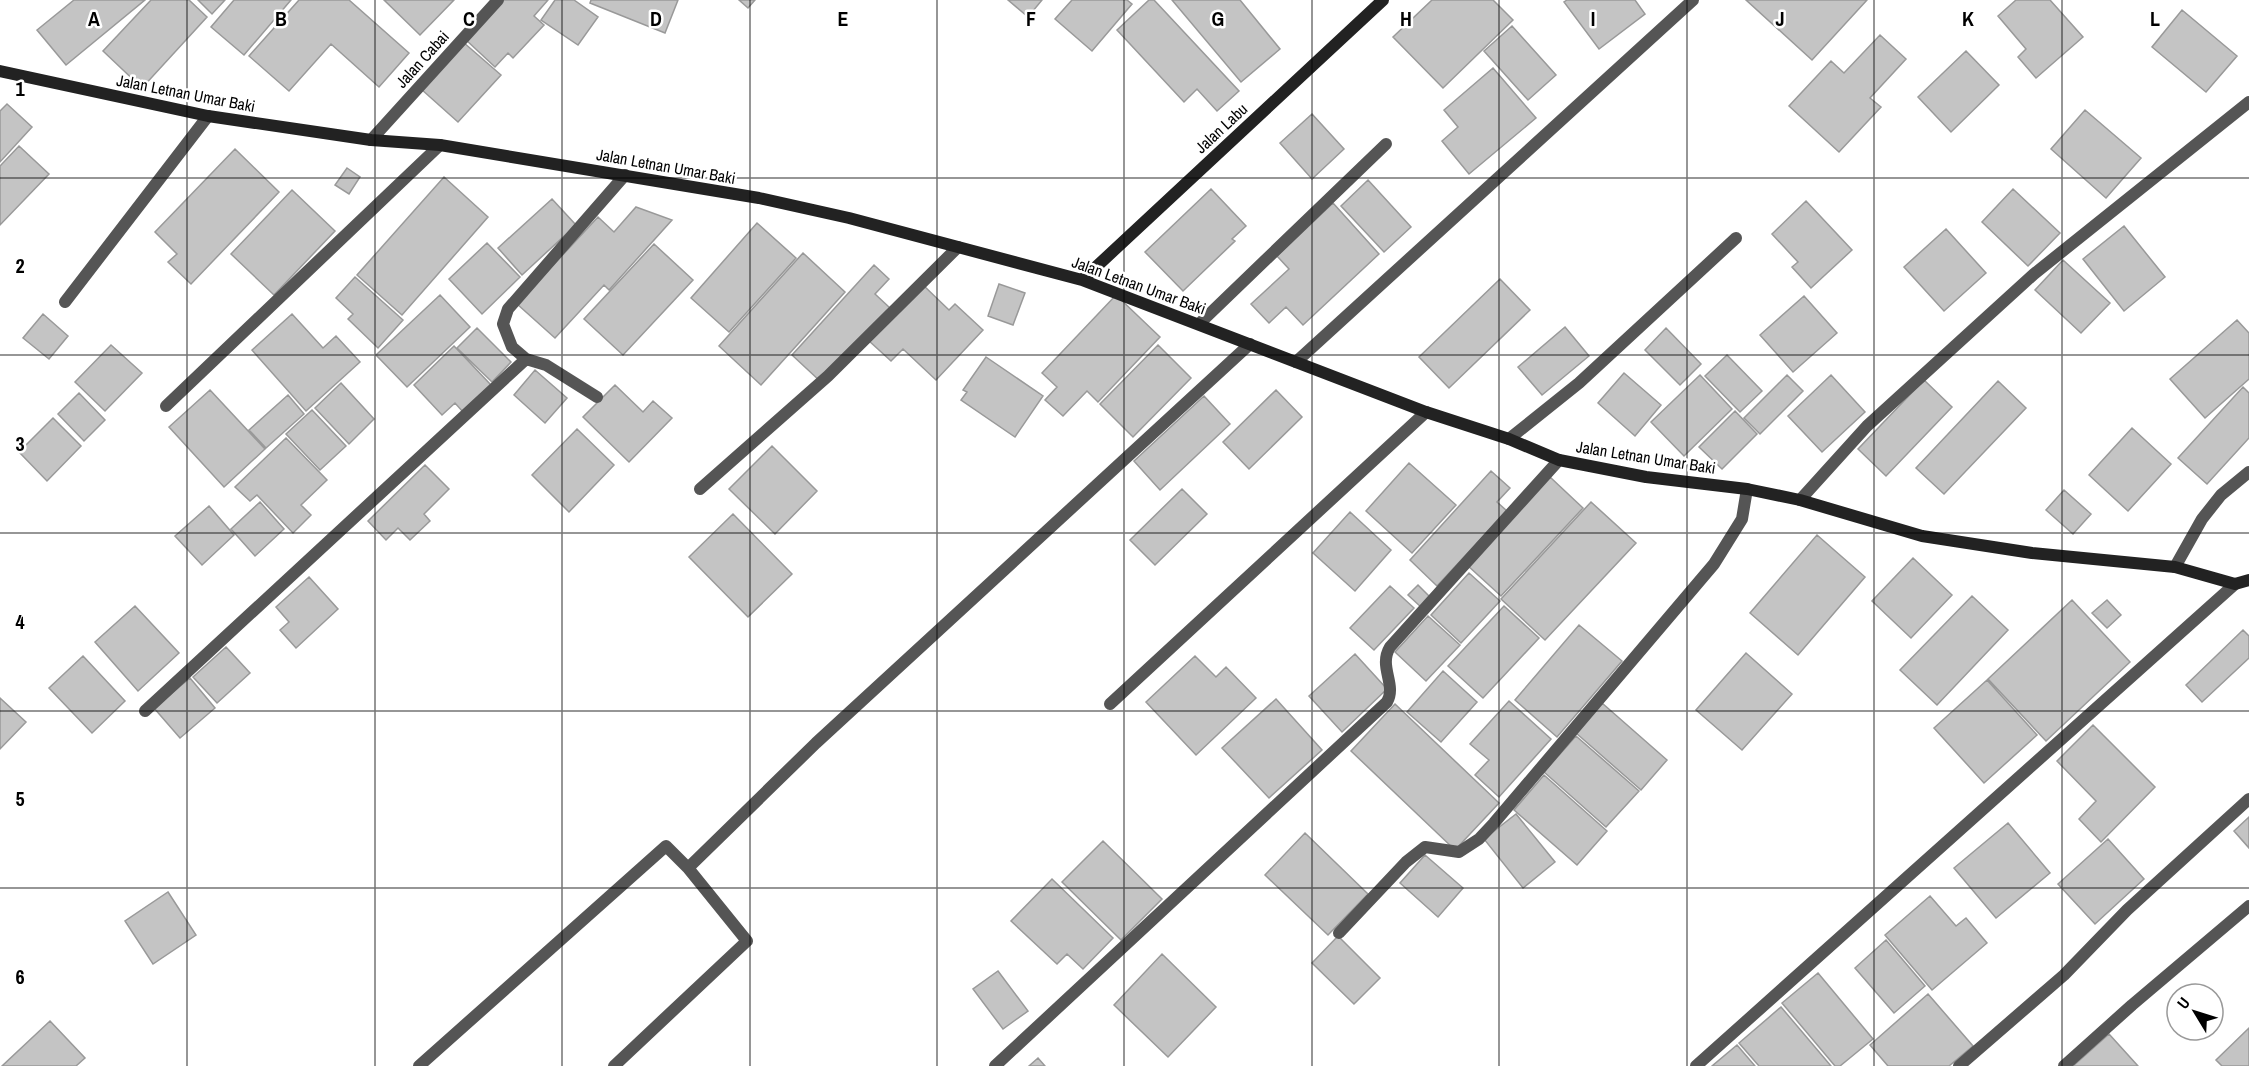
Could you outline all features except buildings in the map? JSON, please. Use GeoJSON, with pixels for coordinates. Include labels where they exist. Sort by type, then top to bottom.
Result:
{"type":"FeatureCollection","features":[{"type":"Feature","properties":{"kind":"street","name":"Jalan Cabai"},"geometry":{"type":"LineString","coordinates":[[371,140],[498,0]]}},
{"type":"Feature","properties":{"kind":"street","name":"Jalan Labu"},"geometry":{"type":"LineString","coordinates":[[1082,280],[1383,0]]}},
{"type":"Feature","properties":{"kind":"street"},"geometry":{"type":"LineString","coordinates":[[1296,362],[1693,0]]}},
{"type":"Feature","properties":{"kind":"street","name":"Jalan Letnan Umar Baki"},"geometry":{"type":"LineString","coordinates":[[0,71],[208,116],[371,140],[440,145],[625,175],[804,208],[1082,280],[1426,412],[1509,439],[1559,460],[1646,477],[1747,489],[1800,500],[1922,536],[2032,553],[2175,567],[2235,584]]}},
{"type":"Feature","properties":{"kind":"street"},"geometry":{"type":"LineString","coordinates":[[1800,500],[1867,426],[2034,274],[2249,102]]}},
{"type":"Feature","properties":{"kind":"street"},"geometry":{"type":"LineString","coordinates":[[65,302],[208,116]]}},
{"type":"Feature","properties":{"kind":"street"},"geometry":{"type":"LineString","coordinates":[[1199,324],[1386,144]]}},
{"type":"Feature","properties":{"kind":"street"},"geometry":{"type":"LineString","coordinates":[[166,406],[440,145]]}},
{"type":"Feature","properties":{"kind":"street"},"geometry":{"type":"LineString","coordinates":[[597,397],[546,365],[526,359],[512,347],[503,324],[505,315],[625,175]]}},
{"type":"Feature","properties":{"kind":"street"},"geometry":{"type":"LineString","coordinates":[[1509,439],[1580,383],[1736,238]]}},
{"type":"Feature","properties":{"kind":"street"},"geometry":{"type":"LineString","coordinates":[[700,489],[828,376],[958,247]]}},
{"type":"Feature","properties":{"kind":"street"},"geometry":{"type":"LineString","coordinates":[[688,868],[816,743],[1250,344]]}},
{"type":"Feature","properties":{"kind":"street"},"geometry":{"type":"LineString","coordinates":[[145,711],[526,359]]}},
{"type":"Feature","properties":{"kind":"street"},"geometry":{"type":"LineString","coordinates":[[1110,704],[1426,412]]}},
{"type":"Feature","properties":{"kind":"street"},"geometry":{"type":"LineString","coordinates":[[995,1066],[1387,702],[1390,691],[1384,663],[1389,647],[1559,460]]}},
{"type":"Feature","properties":{"kind":"street"},"geometry":{"type":"LineString","coordinates":[[2175,567],[2202,519],[2221,495],[2249,472]]}},
{"type":"Feature","properties":{"kind":"street"},"geometry":{"type":"LineString","coordinates":[[1339,933],[1406,862],[1425,847],[1459,852],[1479,839],[1494,823],[1714,564],[1742,519],[1747,489]]}},
{"type":"Feature","properties":{"kind":"street"},"geometry":{"type":"LineString","coordinates":[[1696,1066],[2235,584],[2249,580]]}},
{"type":"Feature","properties":{"kind":"street"},"geometry":{"type":"LineString","coordinates":[[1959,1066],[2064,975],[2127,909],[2249,799]]}},
{"type":"Feature","properties":{"kind":"street"},"geometry":{"type":"LineString","coordinates":[[419,1066],[666,846],[688,868],[747,941],[614,1066]]}},
{"type":"Feature","properties":{"kind":"street"},"geometry":{"type":"LineString","coordinates":[[2064,1066],[2249,906]]}}]}
